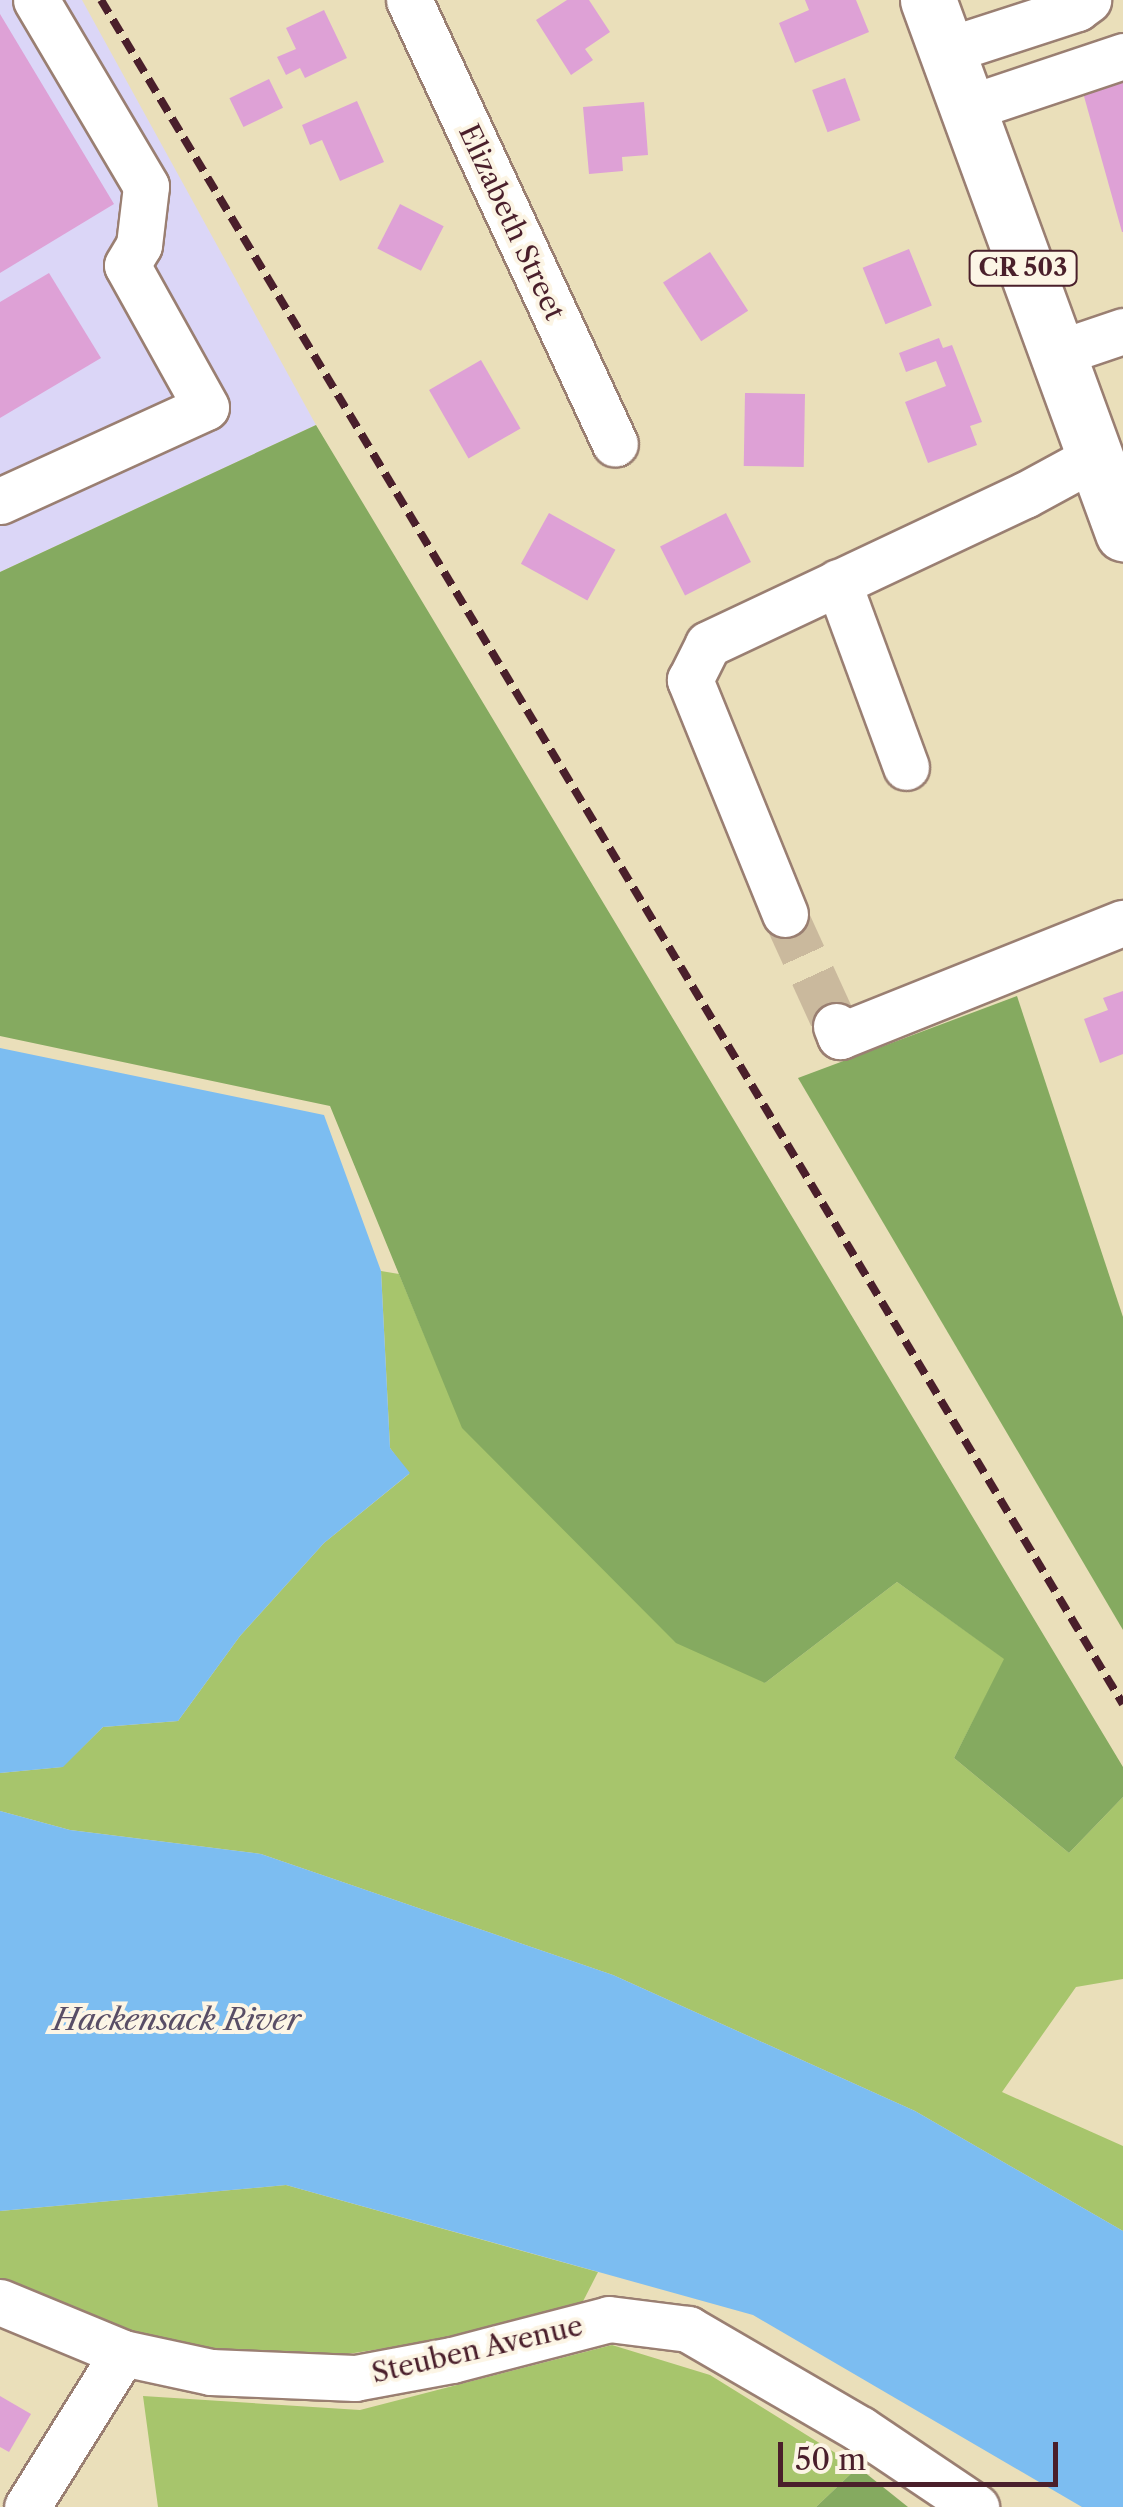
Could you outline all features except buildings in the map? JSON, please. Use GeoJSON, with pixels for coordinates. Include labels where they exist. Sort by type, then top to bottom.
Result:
{"type":"FeatureCollection","features":[{"type":"Feature","properties":{"kind":"main road","name":"CR 503"},"geometry":{"type":"LineString","coordinates":[[928,0],[1092,458],[1123,534]]}},
{"type":"Feature","properties":{"kind":"street"},"geometry":{"type":"LineString","coordinates":[[0,502],[206,407],[127,265],[139,245],[146,186],[36,0]]}},
{"type":"Feature","properties":{"kind":"street","name":"Elizabeth Street"},"geometry":{"type":"LineString","coordinates":[[408,0],[615,444]]}},
{"type":"Feature","properties":{"kind":"street"},"geometry":{"type":"LineString","coordinates":[[945,52],[1076,8],[1088,0]]}},
{"type":"Feature","properties":{"kind":"street"},"geometry":{"type":"LineString","coordinates":[[966,109],[1123,56]]}},
{"type":"Feature","properties":{"kind":"street"},"geometry":{"type":"LineString","coordinates":[[1055,354],[1123,331]]}},
{"type":"Feature","properties":{"kind":"street"},"geometry":{"type":"LineString","coordinates":[[786,914],[690,680],[708,644],[1025,495],[1092,458]]}},
{"type":"Feature","properties":{"kind":"street"},"geometry":{"type":"LineString","coordinates":[[838,582],[906,766]]}},
{"type":"Feature","properties":{"kind":"street"},"geometry":{"type":"LineString","coordinates":[[836,1026],[840,1036],[1123,923]]}},
{"type":"Feature","properties":{"kind":"street","name":"Steuben Avenue"},"geometry":{"type":"LineString","coordinates":[[0,2302],[123,2353],[211,2372],[355,2378],[452,2360],[608,2319],[688,2329],[860,2429],[976,2507]]}},
{"type":"Feature","properties":{"kind":"street"},"geometry":{"type":"LineString","coordinates":[[27,2507],[123,2353]]}},
{"type":"Feature","properties":{"kind":"shaded area"},"geometry":{"type":"Polygon","coordinates":[[[0,0],[82,0],[316,425],[0,572],[0,0]]]}},
{"type":"Feature","properties":{"kind":"green space"},"geometry":{"type":"Polygon","coordinates":[[[316,425],[1123,1767],[1123,1797],[1069,1853],[954,1758],[1004,1659],[897,1582],[765,1683],[676,1643],[462,1428],[330,1106],[0,1036],[0,572],[316,425]]]}},
{"type":"Feature","properties":{"kind":"green space"},"geometry":{"type":"Polygon","coordinates":[[[1017,996],[1123,1317],[1123,1630],[798,1078],[1017,996]]]}},
{"type":"Feature","properties":{"kind":"green space"},"geometry":{"type":"Polygon","coordinates":[[[381,1271],[399,1274],[463,1428],[765,1683],[897,1582],[1005,1659],[954,1758],[1069,1853],[1123,1797],[1123,1979],[1076,1987],[1002,2092],[1123,2146],[1123,2231],[915,2111],[613,1975],[261,1854],[70,1830],[0,1811],[0,1773],[62,1767],[103,1727],[178,1721],[240,1636],[324,1543],[409,1474],[390,1448],[381,1271]]]}},
{"type":"Feature","properties":{"kind":"green space"},"geometry":{"type":"Polygon","coordinates":[[[286,2185],[598,2272],[574,2319],[289,2363],[160,2353],[0,2290],[0,2211],[286,2185]]]}},
{"type":"Feature","properties":{"kind":"green space"},"geometry":{"type":"Polygon","coordinates":[[[612,2345],[710,2375],[858,2467],[816,2507],[158,2507],[143,2396],[360,2410],[612,2345]]]}},
{"type":"Feature","properties":{"kind":"green space"},"geometry":{"type":"Polygon","coordinates":[[[858,2467],[908,2507],[816,2507],[858,2467]]]}},
{"type":"Feature","properties":{"kind":"water"},"geometry":{"type":"Polygon","coordinates":[[[0,1048],[324,1115],[381,1271],[390,1448],[410,1473],[324,1543],[240,1636],[178,1721],[103,1727],[63,1767],[0,1773],[0,1048]]]}},
{"type":"Feature","properties":{"kind":"water","name":"Hackensack River"},"geometry":{"type":"Polygon","coordinates":[[[0,1811],[70,1830],[261,1854],[613,1975],[915,2111],[1123,2231],[1123,2507],[1082,2507],[753,2315],[286,2185],[0,2211],[0,1811]]]}},
{"type":"Feature","properties":{"kind":"tunnel"},"geometry":{"type":"LineString","coordinates":[[785,914],[836,1026]]}},
{"type":"Feature","properties":{"kind":"railway"},"geometry":{"type":"LineString","coordinates":[[101,0],[1123,1704]]}}]}
